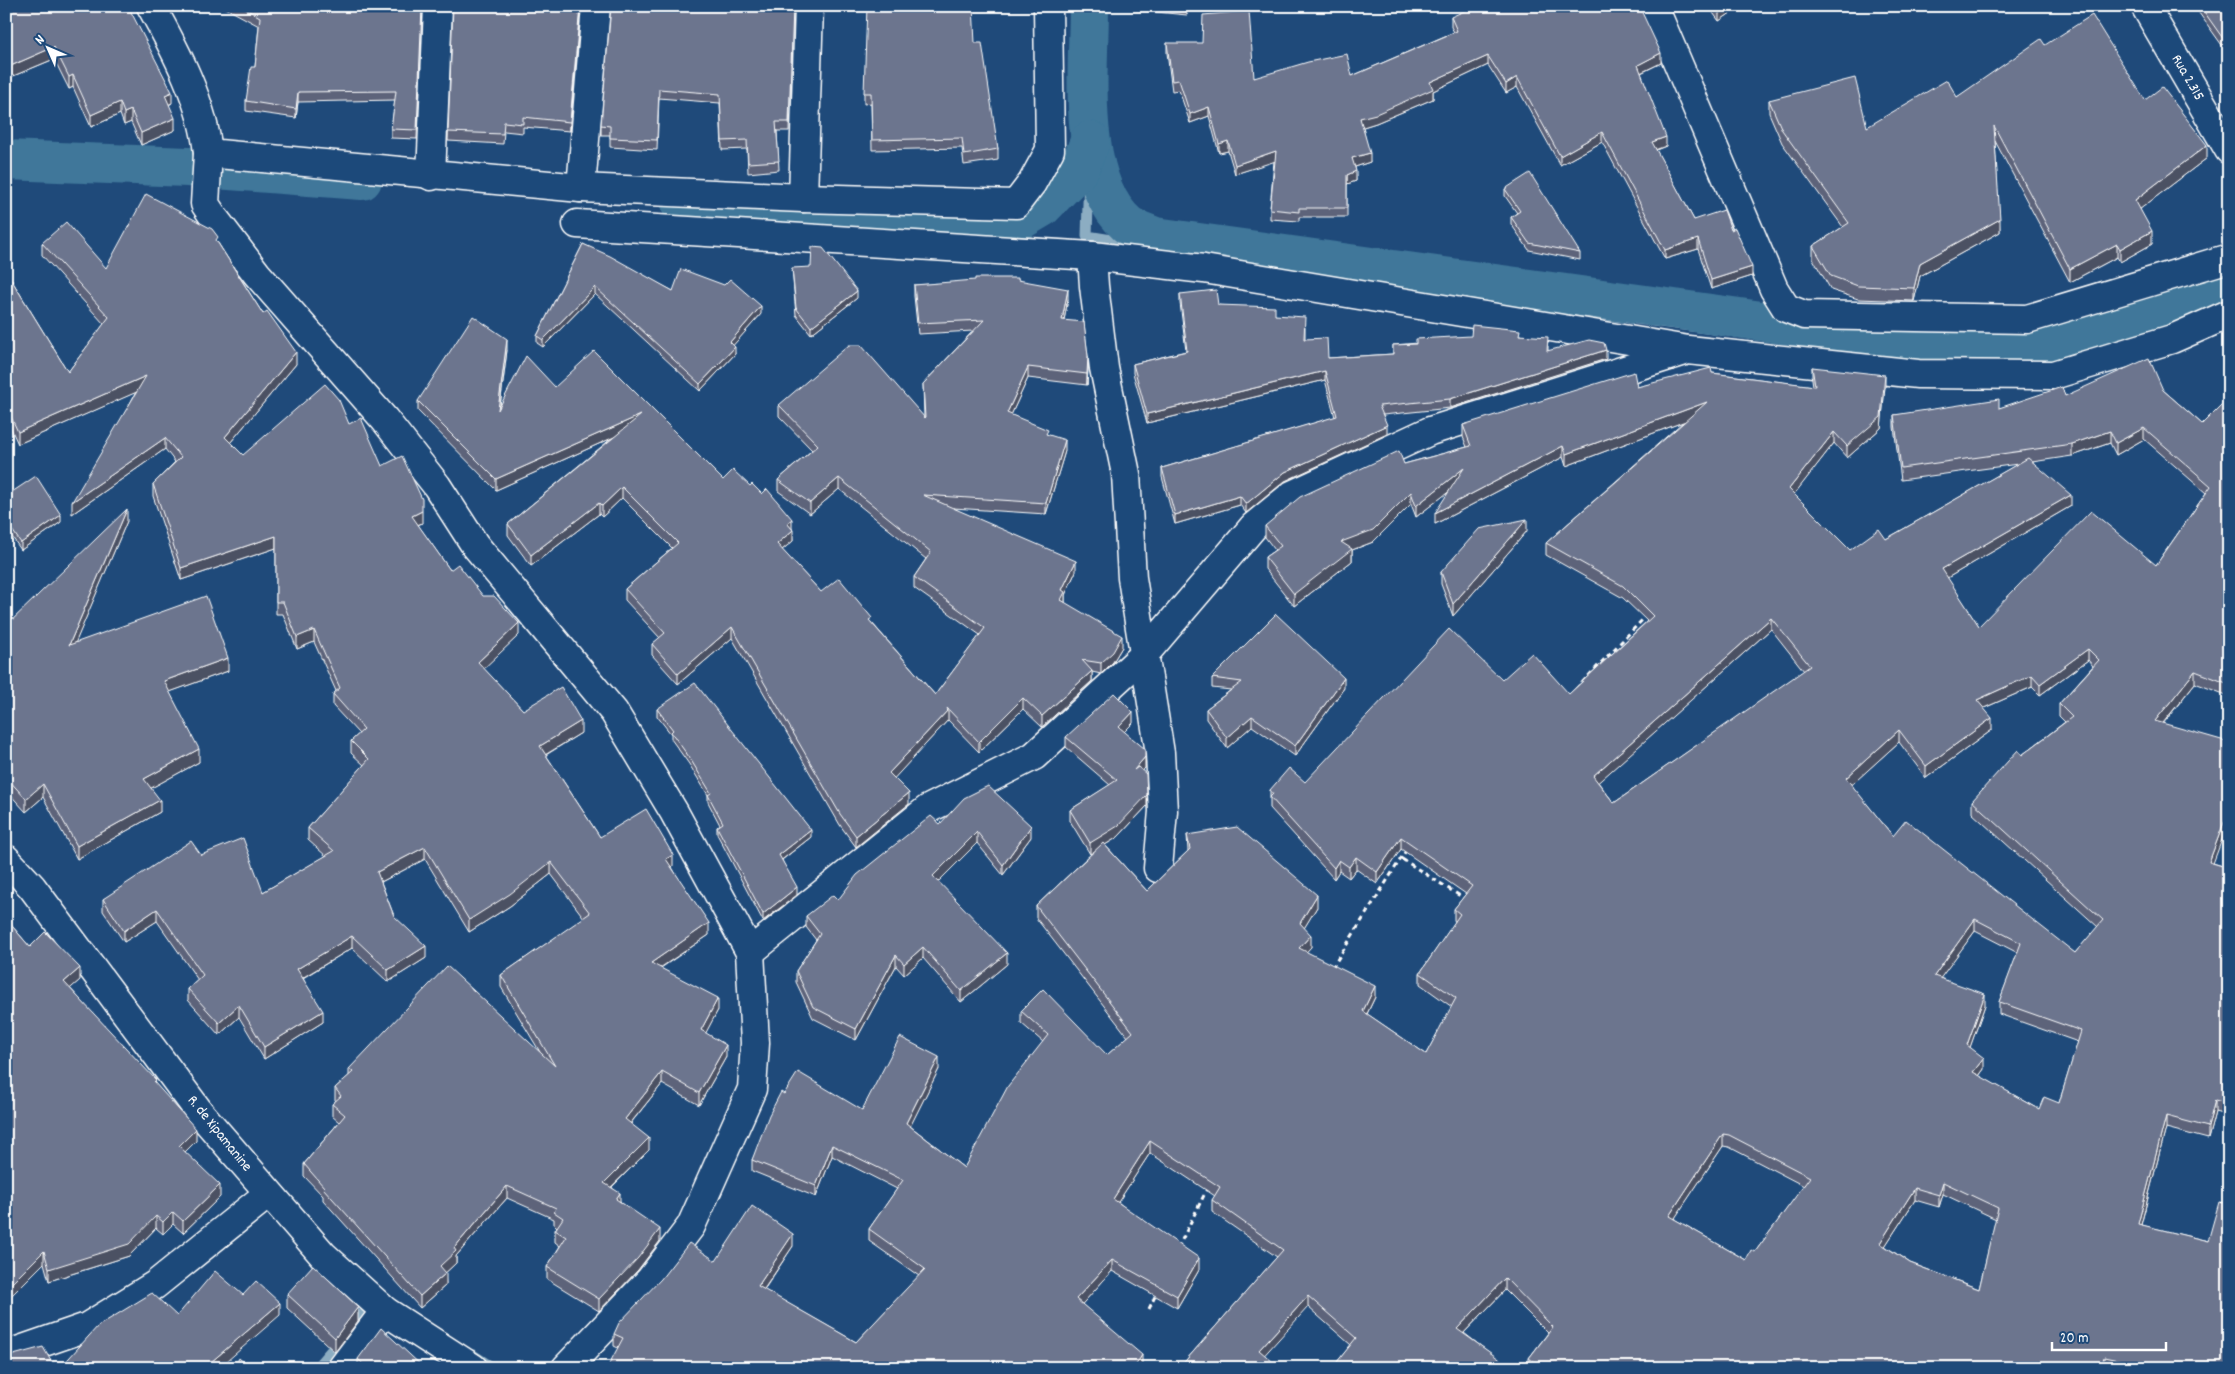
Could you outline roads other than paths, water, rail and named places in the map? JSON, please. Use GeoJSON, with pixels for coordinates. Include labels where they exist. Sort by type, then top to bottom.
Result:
{"type":"FeatureCollection","features":[{"type":"Feature","properties":{"kind":"street"},"geometry":{"type":"LineString","coordinates":[[151,6],[184,73],[206,132],[208,153],[205,204],[256,274],[385,420],[437,486],[476,545],[614,712],[674,812],[750,952],[755,1043],[752,1089],[691,1226],[650,1280],[566,1368]]}},
{"type":"Feature","properties":{"kind":"street"},"geometry":{"type":"LineString","coordinates":[[431,176],[438,6]]}},
{"type":"Feature","properties":{"kind":"street"},"geometry":{"type":"LineString","coordinates":[[581,188],[596,6]]}},
{"type":"Feature","properties":{"kind":"street"},"geometry":{"type":"LineString","coordinates":[[803,198],[809,6]]}},
{"type":"Feature","properties":{"kind":"street"},"geometry":{"type":"LineString","coordinates":[[208,153],[431,176],[581,188],[803,198],[1016,204],[1032,183],[1050,150],[1048,6]]}},
{"type":"Feature","properties":{"kind":"street"},"geometry":{"type":"LineString","coordinates":[[1652,6],[1661,23],[1774,289],[1786,308],[1804,315],[2027,319],[2229,258]]}},
{"type":"Feature","properties":{"kind":"street","name":"Rua 2.315"},"geometry":{"type":"LineString","coordinates":[[2154,10],[2229,150]]}},
{"type":"Feature","properties":{"kind":"street"},"geometry":{"type":"LineString","coordinates":[[577,224],[1092,256],[1204,269],[1688,350],[1918,374],[2053,375],[2172,339],[2229,314]]}},
{"type":"Feature","properties":{"kind":"street"},"geometry":{"type":"LineString","coordinates":[[1092,256],[1104,368],[1126,474],[1132,578],[1160,753],[1163,810],[1158,868]]}},
{"type":"Feature","properties":{"kind":"street"},"geometry":{"type":"LineString","coordinates":[[750,952],[928,809],[1034,756],[1144,655],[1254,526],[1292,494],[1430,431],[1688,350]]}},
{"type":"Feature","properties":{"kind":"street","name":"R. de Xipamanine"},"geometry":{"type":"LineString","coordinates":[[6,859],[32,887],[201,1114],[268,1194],[323,1255],[386,1310],[473,1368]]}},
{"type":"Feature","properties":{"kind":"street"},"geometry":{"type":"LineString","coordinates":[[6,1356],[87,1327],[155,1285],[268,1194]]}},
{"type":"Feature","properties":{"kind":"street"},"geometry":{"type":"LineString","coordinates":[[342,1368],[386,1310]]}},
{"type":"Feature","properties":{"kind":"waterway"},"geometry":{"type":"LineString","coordinates":[[1089,6],[1089,122],[1093,152],[1100,180],[1111,204],[1127,224],[1155,237],[1912,342],[2050,345],[2153,318],[2229,293]]}},
{"type":"Feature","properties":{"kind":"waterway"},"geometry":{"type":"LineString","coordinates":[[1090,141],[1087,236],[1210,256]]}},
{"type":"Feature","properties":{"kind":"waterway"},"geometry":{"type":"LineString","coordinates":[[681,205],[1005,229],[1042,207],[1079,169],[1090,141]]}},
{"type":"Feature","properties":{"kind":"waterway"},"geometry":{"type":"LineString","coordinates":[[6,160],[188,167],[362,180]]}},
{"type":"Feature","properties":{"kind":"waterway"},"geometry":{"type":"LineString","coordinates":[[1231,260],[1427,291],[1795,340],[2051,355],[2229,298]]}},
{"type":"Feature","properties":{"kind":"waterway"},"geometry":{"type":"LineString","coordinates":[[316,1368],[374,1301]]}},
{"type":"Feature","properties":{"kind":"waterway"},"geometry":{"type":"LineString","coordinates":[[473,1355],[493,1368]]}}]}
